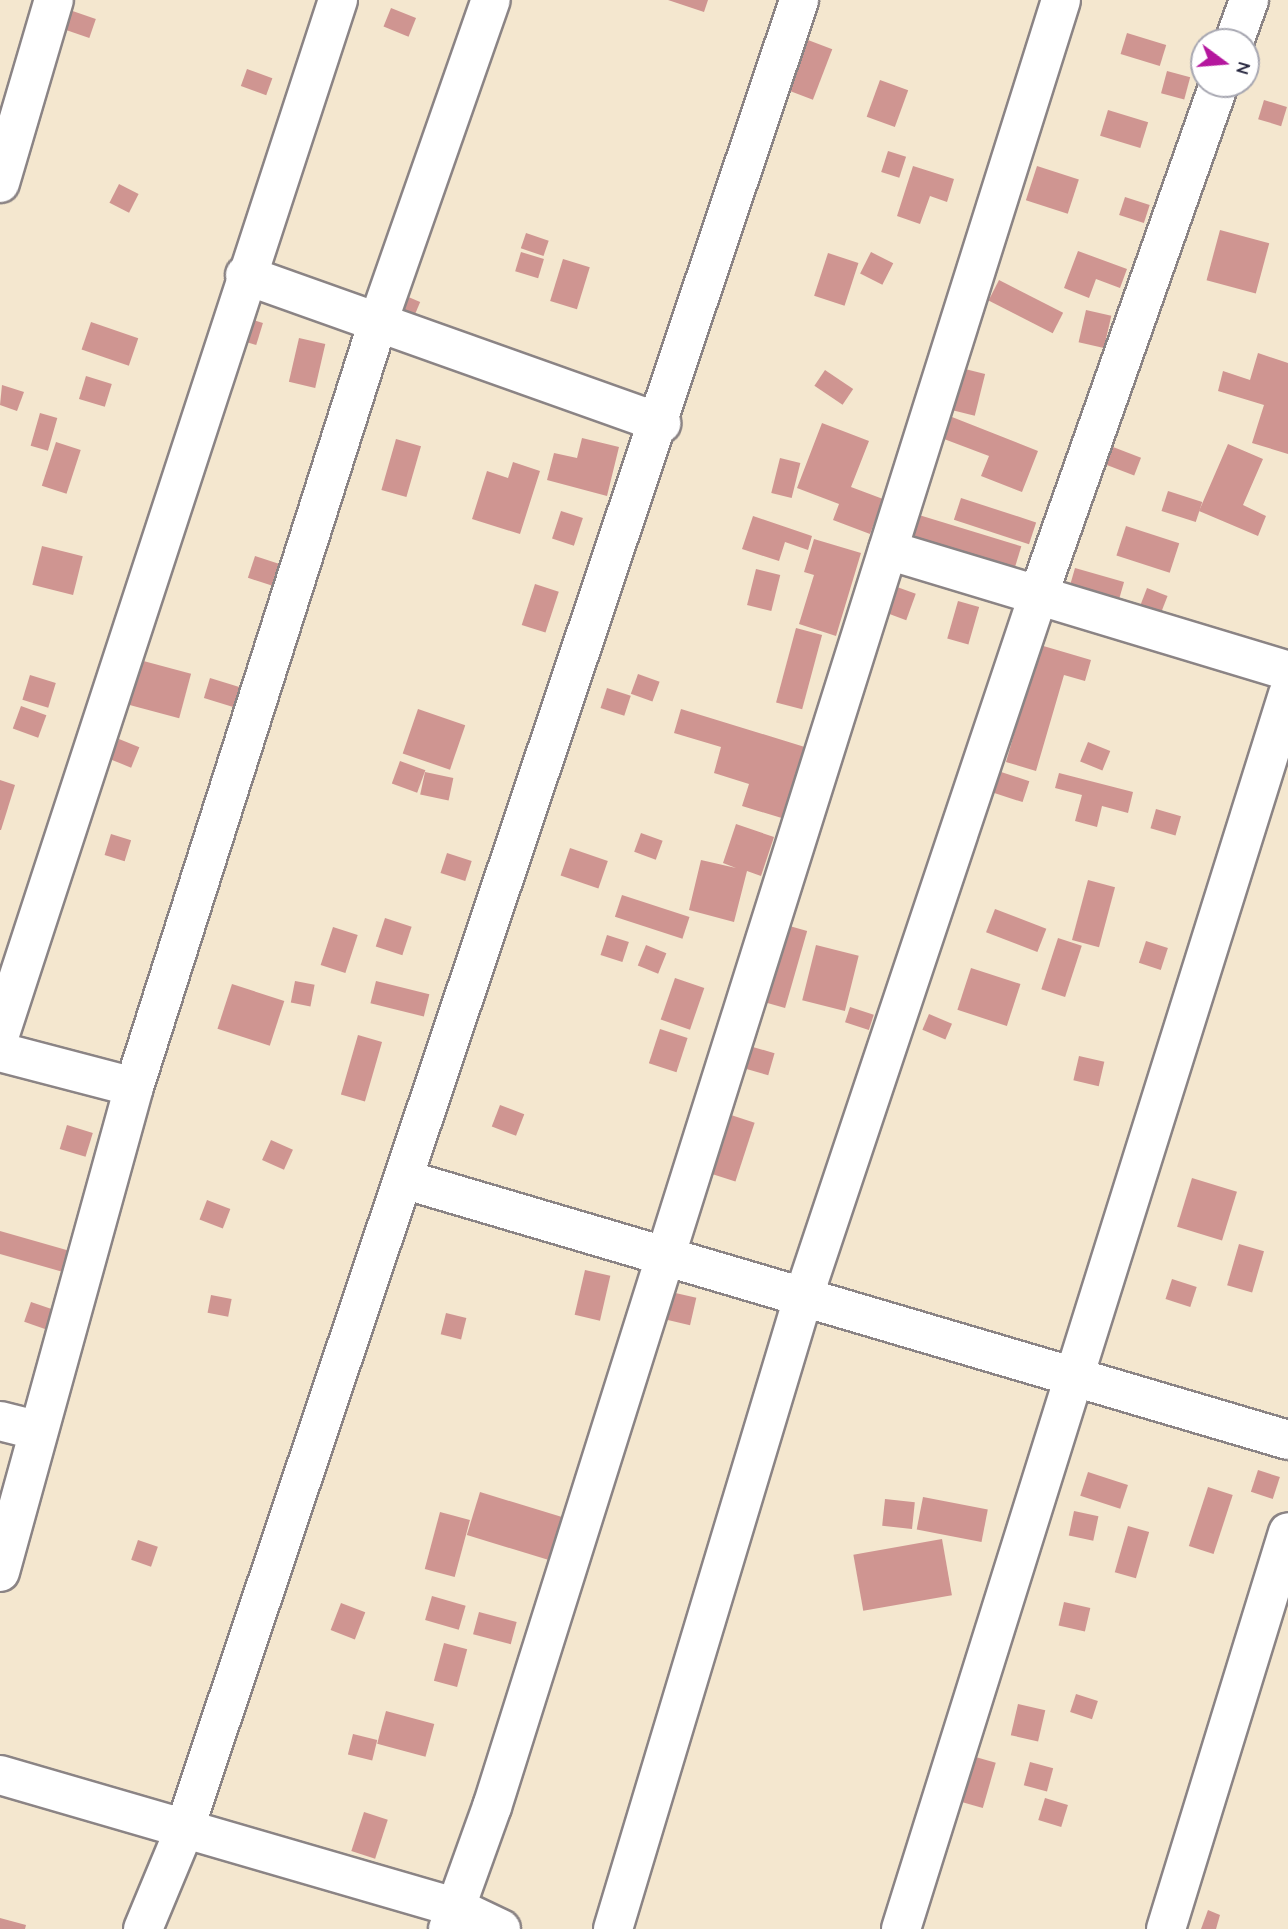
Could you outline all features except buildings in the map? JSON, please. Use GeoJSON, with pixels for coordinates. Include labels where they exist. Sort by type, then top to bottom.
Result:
{"type":"FeatureCollection","features":[{"type":"Feature","properties":{"kind":"street"},"geometry":{"type":"LineString","coordinates":[[0,183],[54,0]]}},
{"type":"Feature","properties":{"kind":"street"},"geometry":{"type":"LineString","coordinates":[[0,1034],[245,275],[338,0]]}},
{"type":"Feature","properties":{"kind":"street"},"geometry":{"type":"LineString","coordinates":[[0,1572],[37,1430],[134,1087],[378,322],[491,0]]}},
{"type":"Feature","properties":{"kind":"street"},"geometry":{"type":"LineString","coordinates":[[143,1929],[183,1833],[661,423],[799,0]]}},
{"type":"Feature","properties":{"kind":"street"},"geometry":{"type":"LineString","coordinates":[[451,1918],[492,1807],[663,1254],[1061,0]]}},
{"type":"Feature","properties":{"kind":"street"},"geometry":{"type":"LineString","coordinates":[[1239,28],[1249,0]]}},
{"type":"Feature","properties":{"kind":"street"},"geometry":{"type":"LineString","coordinates":[[613,1929],[803,1298],[1039,593],[1214,98]]}},
{"type":"Feature","properties":{"kind":"street"},"geometry":{"type":"LineString","coordinates":[[245,275],[661,423]]}},
{"type":"Feature","properties":{"kind":"street"},"geometry":{"type":"LineString","coordinates":[[888,550],[1039,593],[1288,671]]}},
{"type":"Feature","properties":{"kind":"street"},"geometry":{"type":"LineString","coordinates":[[901,1929],[1288,694]]}},
{"type":"Feature","properties":{"kind":"street"},"geometry":{"type":"LineString","coordinates":[[0,1052],[134,1087]]}},
{"type":"Feature","properties":{"kind":"street"},"geometry":{"type":"LineString","coordinates":[[403,1179],[1288,1440]]}},
{"type":"Feature","properties":{"kind":"street"},"geometry":{"type":"LineString","coordinates":[[0,1421],[37,1430]]}},
{"type":"Feature","properties":{"kind":"street"},"geometry":{"type":"LineString","coordinates":[[1166,1929],[1288,1532]]}},
{"type":"Feature","properties":{"kind":"street"},"geometry":{"type":"LineString","coordinates":[[0,1775],[451,1918],[501,1929]]}}]}
